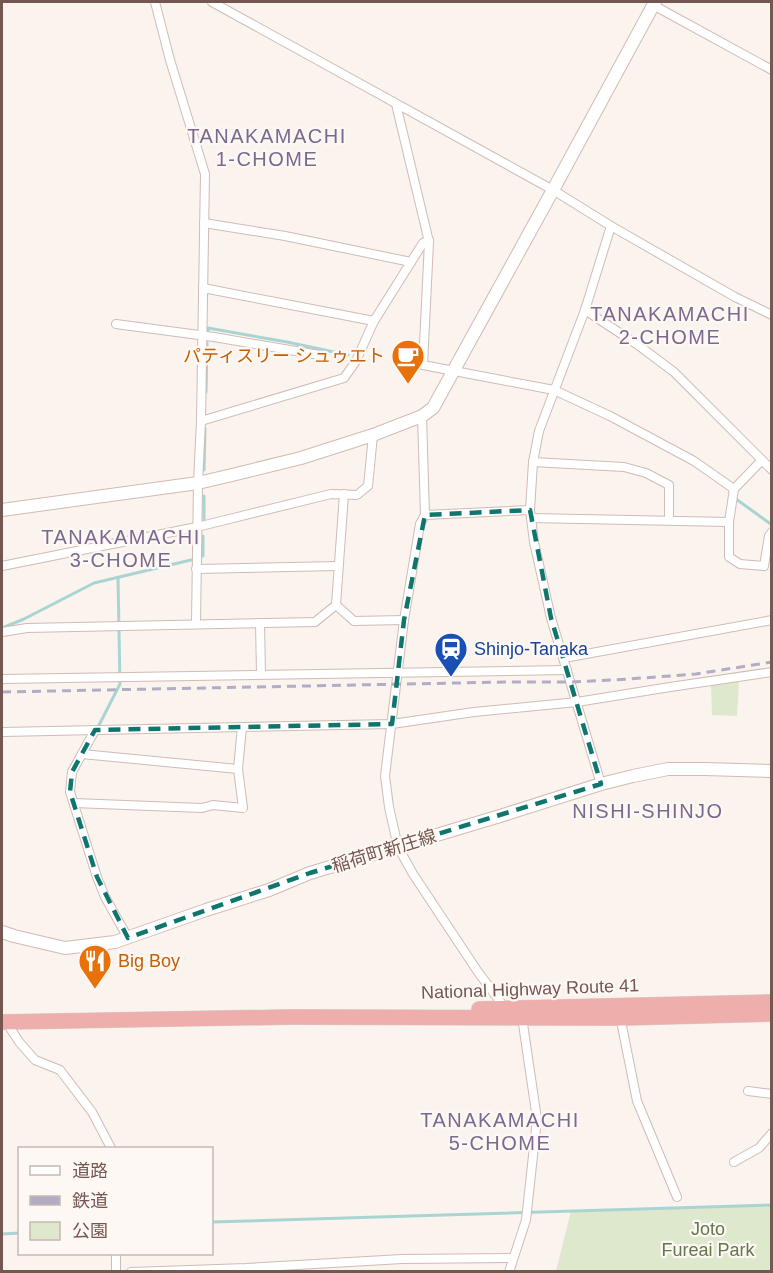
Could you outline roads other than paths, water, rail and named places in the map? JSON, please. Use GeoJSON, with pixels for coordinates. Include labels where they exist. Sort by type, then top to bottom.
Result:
{"type":"FeatureCollection","features":[{"type":"Feature","properties":{"kind":"highway","name":"National Highway Route 41"},"geometry":{"type":"LineString","coordinates":[[4,1022],[291,1017],[520,1018],[771,1002]]}},
{"type":"Feature","properties":{"kind":"highway","name":"National Highway Route 41"},"geometry":{"type":"LineString","coordinates":[[291,1017],[504,1007],[619,1012],[771,1014]]}},
{"type":"Feature","properties":{"kind":"street"},"geometry":{"type":"LineString","coordinates":[[155,2],[205,174],[196,624]]}},
{"type":"Feature","properties":{"kind":"street"},"geometry":{"type":"LineString","coordinates":[[212,2],[553,190],[611,226],[771,315]]}},
{"type":"Feature","properties":{"kind":"street"},"geometry":{"type":"LineString","coordinates":[[2,510],[198,483],[301,458],[422,416],[433,408],[654,3],[771,70]]}},
{"type":"Feature","properties":{"kind":"street"},"geometry":{"type":"LineString","coordinates":[[396,104],[429,240],[423,365],[554,390],[610,416],[694,461],[734,489]]}},
{"type":"Feature","properties":{"kind":"street"},"geometry":{"type":"LineString","coordinates":[[204,223],[285,236],[411,262]]}},
{"type":"Feature","properties":{"kind":"street"},"geometry":{"type":"LineString","coordinates":[[601,784],[551,618],[534,542],[531,514],[533,462],[539,431],[585,310],[611,226]]}},
{"type":"Feature","properties":{"kind":"street"},"geometry":{"type":"LineString","coordinates":[[201,421],[344,378],[356,361],[374,321],[423,243],[429,240]]}},
{"type":"Feature","properties":{"kind":"street"},"geometry":{"type":"LineString","coordinates":[[203,288],[374,321]]}},
{"type":"Feature","properties":{"kind":"street"},"geometry":{"type":"LineString","coordinates":[[585,310],[674,372],[771,470]]}},
{"type":"Feature","properties":{"kind":"street"},"geometry":{"type":"LineString","coordinates":[[116,324],[319,355]]}},
{"type":"Feature","properties":{"kind":"street"},"geometry":{"type":"LineString","coordinates":[[422,416],[425,515],[420,524],[404,620],[385,776],[389,807],[399,847],[413,874],[478,972],[504,1007],[520,1018],[524,1026],[537,1119],[526,1220],[509,1272]]}},
{"type":"Feature","properties":{"kind":"street"},"geometry":{"type":"LineString","coordinates":[[2,566],[197,528],[331,494],[357,495],[368,486],[372,435]]}},
{"type":"Feature","properties":{"kind":"street"},"geometry":{"type":"LineString","coordinates":[[762,460],[734,489],[729,522],[729,557],[740,564],[764,566],[771,532]]}},
{"type":"Feature","properties":{"kind":"street"},"geometry":{"type":"LineString","coordinates":[[533,462],[624,467],[646,473],[669,485],[669,520]]}},
{"type":"Feature","properties":{"kind":"street"},"geometry":{"type":"LineString","coordinates":[[2,632],[27,628],[315,622],[336,605],[344,494]]}},
{"type":"Feature","properties":{"kind":"street"},"geometry":{"type":"LineString","coordinates":[[425,515],[531,514],[729,522]]}},
{"type":"Feature","properties":{"kind":"street"},"geometry":{"type":"LineString","coordinates":[[196,569],[338,566]]}},
{"type":"Feature","properties":{"kind":"street"},"geometry":{"type":"LineString","coordinates":[[336,605],[354,621],[404,620]]}},
{"type":"Feature","properties":{"kind":"street"},"geometry":{"type":"LineString","coordinates":[[564,658],[771,620]]}},
{"type":"Feature","properties":{"kind":"street"},"geometry":{"type":"LineString","coordinates":[[260,623],[261,675]]}},
{"type":"Feature","properties":{"kind":"street"},"geometry":{"type":"LineString","coordinates":[[2,679],[567,670]]}},
{"type":"Feature","properties":{"kind":"street"},"geometry":{"type":"LineString","coordinates":[[2,732],[392,724],[474,712],[577,702],[771,672]]}},
{"type":"Feature","properties":{"kind":"street"},"geometry":{"type":"LineString","coordinates":[[74,803],[202,808],[213,805],[243,808],[238,769],[242,727]]}},
{"type":"Feature","properties":{"kind":"street"},"geometry":{"type":"LineString","coordinates":[[94,730],[72,772],[70,792],[97,877],[105,897],[128,938]]}},
{"type":"Feature","properties":{"kind":"street"},"geometry":{"type":"LineString","coordinates":[[82,754],[238,769]]}},
{"type":"Feature","properties":{"kind":"street","name":"稲荷町新庄線"},"geometry":{"type":"LineString","coordinates":[[2,932],[65,948],[115,942],[269,890],[310,873],[601,784],[668,770],[771,771]]}},
{"type":"Feature","properties":{"kind":"street"},"geometry":{"type":"LineString","coordinates":[[619,1012],[637,1101],[677,1197]]}},
{"type":"Feature","properties":{"kind":"street"},"geometry":{"type":"LineString","coordinates":[[4,1022],[35,1060],[60,1070],[92,1112],[110,1147]]}},
{"type":"Feature","properties":{"kind":"street"},"geometry":{"type":"LineString","coordinates":[[748,1091],[771,1094]]}},
{"type":"Feature","properties":{"kind":"street"},"geometry":{"type":"LineString","coordinates":[[734,1162],[759,1148],[771,1133]]}},
{"type":"Feature","properties":{"kind":"street"},"geometry":{"type":"LineString","coordinates":[[116,1255],[116,1272]]}},
{"type":"Feature","properties":{"kind":"street"},"geometry":{"type":"LineString","coordinates":[[131,1272],[402,1259],[513,1258]]}},
{"type":"Feature","properties":{"kind":"street"},"geometry":{"type":"LineString","coordinates":[[246,1268],[260,1272]]}},
{"type":"Feature","properties":{"kind":"waterway"},"geometry":{"type":"LineString","coordinates":[[208,333],[208,328],[348,355]]}},
{"type":"Feature","properties":{"kind":"waterway"},"geometry":{"type":"LineString","coordinates":[[206,392],[207,343]]}},
{"type":"Feature","properties":{"kind":"waterway"},"geometry":{"type":"LineString","coordinates":[[204,470],[205,429]]}},
{"type":"Feature","properties":{"kind":"waterway"},"geometry":{"type":"LineString","coordinates":[[204,496],[204,521]]}},
{"type":"Feature","properties":{"kind":"waterway"},"geometry":{"type":"LineString","coordinates":[[736,499],[772,525]]}},
{"type":"Feature","properties":{"kind":"waterway"},"geometry":{"type":"LineString","coordinates":[[203,536],[203,556]]}},
{"type":"Feature","properties":{"kind":"waterway"},"geometry":{"type":"LineString","coordinates":[[2,628],[94,583],[191,560]]}},
{"type":"Feature","properties":{"kind":"waterway"},"geometry":{"type":"LineString","coordinates":[[97,729],[120,684],[118,578]]}},
{"type":"Feature","properties":{"kind":"waterway"},"geometry":{"type":"LineString","coordinates":[[213,1222],[772,1205]]}},
{"type":"Feature","properties":{"kind":"waterway"},"geometry":{"type":"LineString","coordinates":[[2,1234],[18,1233]]}},
{"type":"Feature","properties":{"kind":"railway"},"geometry":{"type":"LineString","coordinates":[[2,692],[572,682],[696,674],[772,662]]}},
{"type":"Feature","properties":{"kind":"place","name":"パティスリー シュゥエト"},"geometry":{"type":"Point","coordinates":[408,385]}},
{"type":"Feature","properties":{"kind":"place","name":"Shinjo-Tanaka"},"geometry":{"type":"Point","coordinates":[451,678]}},
{"type":"Feature","properties":{"kind":"place","name":"Big Boy"},"geometry":{"type":"Point","coordinates":[95,990]}},
{"type":"Feature","properties":{"kind":"district","name":"TANAKAMACHI 1-CHOME"},"geometry":{"type":"Point","coordinates":[267,148]}},
{"type":"Feature","properties":{"kind":"district","name":"TANAKAMACHI 2-CHOME"},"geometry":{"type":"Point","coordinates":[670,326]}},
{"type":"Feature","properties":{"kind":"district","name":"TANAKAMACHI 3-CHOME"},"geometry":{"type":"Point","coordinates":[121,548]}},
{"type":"Feature","properties":{"kind":"district","name":"NISHI-SHINJO"},"geometry":{"type":"Point","coordinates":[648,811]}},
{"type":"Feature","properties":{"kind":"district","name":"TANAKAMACHI 5-CHOME"},"geometry":{"type":"Point","coordinates":[500,1132]}},
{"type":"Feature","properties":{"kind":"park label","name":"Joto Fureai Park"},"geometry":{"type":"Point","coordinates":[708,1239]}}]}
